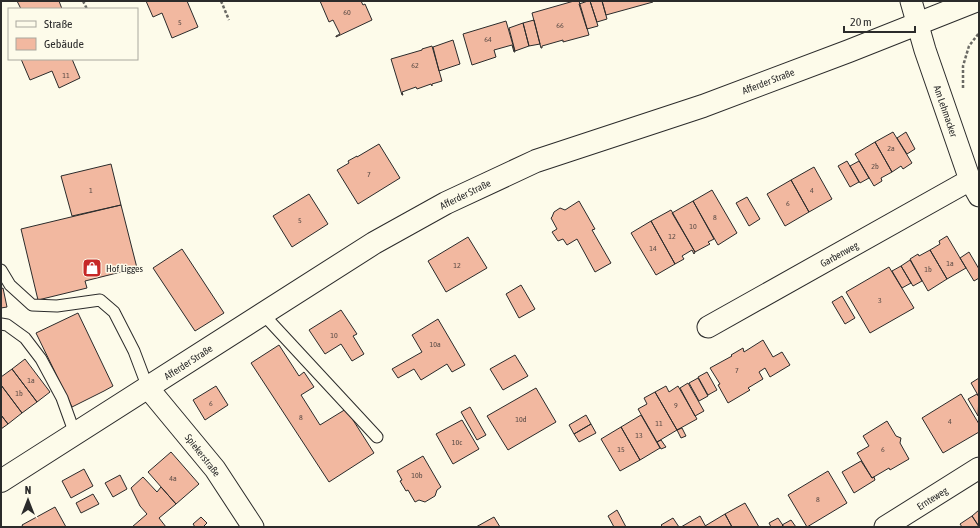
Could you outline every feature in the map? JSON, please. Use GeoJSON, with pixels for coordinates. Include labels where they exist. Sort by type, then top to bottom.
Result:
{"type":"FeatureCollection","features":[{"type":"Feature","properties":{"kind":"street","name":"Am Lehmacker"},"geometry":{"type":"LineString","coordinates":[[911,1],[925,50],[974,188]]}},
{"type":"Feature","properties":{"kind":"street","name":"Afferder Straße"},"geometry":{"type":"LineString","coordinates":[[1,481],[374,243],[446,203],[536,160],[703,106],[975,1]]}},
{"type":"Feature","properties":{"kind":"street","name":"Garbenweg"},"geometry":{"type":"LineString","coordinates":[[708,327],[974,188]]}},
{"type":"Feature","properties":{"kind":"street","name":"Spiekerstraße"},"geometry":{"type":"LineString","coordinates":[[148,388],[215,469],[253,527]]}},
{"type":"Feature","properties":{"kind":"street","name":"Ernteweg"},"geometry":{"type":"LineString","coordinates":[[885,527],[979,468]]}},
{"type":"Feature","properties":{"kind":"lane"},"geometry":{"type":"LineString","coordinates":[[1,270],[10,285],[32,305],[57,306],[100,300],[114,312],[134,351],[148,388]]}},
{"type":"Feature","properties":{"kind":"lane"},"geometry":{"type":"LineString","coordinates":[[263,314],[377,437]]}},
{"type":"Feature","properties":{"kind":"lane"},"geometry":{"type":"LineString","coordinates":[[1,324],[7,325],[25,338],[41,359],[62,398],[75,434]]}},
{"type":"Feature","properties":{"kind":"path"},"geometry":{"type":"LineString","coordinates":[[221,1],[229,20]]}},
{"type":"Feature","properties":{"kind":"path"},"geometry":{"type":"LineString","coordinates":[[963,90],[963,66],[969,46],[979,33]]}},
{"type":"Feature","properties":{"kind":"building"},"geometry":{"type":"Polygon","coordinates":[[[17,1],[59,1],[62,8],[20,8],[17,1]]]}},
{"type":"Feature","properties":{"kind":"building"},"geometry":{"type":"Polygon","coordinates":[[[146,1],[187,1],[198,27],[172,38],[162,13],[153,17],[146,1]]]}},
{"type":"Feature","properties":{"kind":"building"},"geometry":{"type":"Polygon","coordinates":[[[320,1],[361,1],[363,5],[365,4],[372,20],[336,37],[340,34],[333,20],[329,22],[320,1]]]}},
{"type":"Feature","properties":{"kind":"building"},"geometry":{"type":"Polygon","coordinates":[[[574,1],[579,1],[589,35],[563,42],[563,40],[542,46],[541,48],[532,13],[574,1]]]}},
{"type":"Feature","properties":{"kind":"building"},"geometry":{"type":"Polygon","coordinates":[[[590,1],[598,26],[587,29],[579,4],[590,1]]]}},
{"type":"Feature","properties":{"kind":"building"},"geometry":{"type":"Polygon","coordinates":[[[590,1],[602,1],[607,19],[597,22],[590,1]]]}},
{"type":"Feature","properties":{"kind":"building"},"geometry":{"type":"Polygon","coordinates":[[[602,1],[652,1],[653,2],[606,15],[602,1]]]}},
{"type":"Feature","properties":{"kind":"building"},"geometry":{"type":"Polygon","coordinates":[[[534,20],[540,44],[529,46],[523,23],[534,20]]]}},
{"type":"Feature","properties":{"kind":"building"},"geometry":{"type":"Polygon","coordinates":[[[506,21],[515,52],[512,45],[494,50],[496,57],[472,65],[463,34],[506,21]]]}},
{"type":"Feature","properties":{"kind":"building"},"geometry":{"type":"Polygon","coordinates":[[[523,23],[529,46],[515,51],[509,28],[523,23]]]}},
{"type":"Feature","properties":{"kind":"building"},"geometry":{"type":"Polygon","coordinates":[[[453,40],[460,64],[439,71],[433,47],[453,40]]]}},
{"type":"Feature","properties":{"kind":"building"},"geometry":{"type":"Polygon","coordinates":[[[432,46],[442,81],[432,84],[432,86],[431,84],[417,89],[416,87],[402,92],[402,95],[391,59],[432,46]]]}},
{"type":"Feature","properties":{"kind":"building"},"geometry":{"type":"Polygon","coordinates":[[[21,60],[72,60],[80,78],[59,88],[52,71],[30,80],[21,60]]]}},
{"type":"Feature","properties":{"kind":"building"},"geometry":{"type":"Polygon","coordinates":[[[893,132],[912,163],[903,169],[901,166],[892,172],[875,142],[893,132]]]}},
{"type":"Feature","properties":{"kind":"building"},"geometry":{"type":"Polygon","coordinates":[[[906,132],[915,149],[907,154],[897,138],[906,132]]]}},
{"type":"Feature","properties":{"kind":"building"},"geometry":{"type":"Polygon","coordinates":[[[875,142],[892,172],[881,178],[882,181],[874,186],[855,154],[875,142]]]}},
{"type":"Feature","properties":{"kind":"building"},"geometry":{"type":"Polygon","coordinates":[[[379,144],[400,178],[358,204],[337,170],[349,163],[348,161],[379,144]]]}},
{"type":"Feature","properties":{"kind":"building"},"geometry":{"type":"Polygon","coordinates":[[[847,161],[859,182],[850,187],[838,166],[847,161]]]}},
{"type":"Feature","properties":{"kind":"building"},"geometry":{"type":"Polygon","coordinates":[[[859,161],[869,178],[860,183],[850,166],[859,161]]]}},
{"type":"Feature","properties":{"kind":"building"},"geometry":{"type":"Polygon","coordinates":[[[111,164],[121,205],[72,216],[61,176],[111,164]]]}},
{"type":"Feature","properties":{"kind":"building"},"geometry":{"type":"Polygon","coordinates":[[[814,167],[832,199],[809,212],[791,180],[814,167]]]}},
{"type":"Feature","properties":{"kind":"building"},"geometry":{"type":"Polygon","coordinates":[[[791,180],[809,212],[785,226],[767,194],[791,180]]]}},
{"type":"Feature","properties":{"kind":"building"},"geometry":{"type":"Polygon","coordinates":[[[712,190],[737,233],[718,245],[693,201],[712,190]]]}},
{"type":"Feature","properties":{"kind":"building"},"geometry":{"type":"Polygon","coordinates":[[[309,194],[328,224],[292,247],[273,216],[309,194]]]}},
{"type":"Feature","properties":{"kind":"building"},"geometry":{"type":"Polygon","coordinates":[[[747,197],[760,219],[749,226],[736,203],[747,197]]]}},
{"type":"Feature","properties":{"kind":"building"},"geometry":{"type":"Polygon","coordinates":[[[579,201],[595,229],[592,230],[611,263],[595,272],[577,239],[567,245],[563,239],[558,241],[552,232],[557,229],[551,218],[554,212],[560,208],[565,210],[579,201]]]}},
{"type":"Feature","properties":{"kind":"building"},"geometry":{"type":"Polygon","coordinates":[[[693,201],[714,239],[708,242],[710,244],[695,252],[672,213],[693,201]]]}},
{"type":"Feature","properties":{"kind":"building"},"geometry":{"type":"Polygon","coordinates":[[[121,205],[137,268],[85,281],[87,288],[38,300],[21,229],[121,205]]]}},
{"type":"Feature","properties":{"kind":"building"},"geometry":{"type":"Polygon","coordinates":[[[671,210],[695,252],[694,254],[692,250],[682,256],[684,259],[675,264],[651,221],[671,210]]]}},
{"type":"Feature","properties":{"kind":"building"},"geometry":{"type":"Polygon","coordinates":[[[651,221],[675,264],[656,275],[631,233],[651,221]]]}},
{"type":"Feature","properties":{"kind":"building"},"geometry":{"type":"Polygon","coordinates":[[[947,236],[966,268],[947,279],[930,250],[940,244],[939,241],[947,236]]]}},
{"type":"Feature","properties":{"kind":"building"},"geometry":{"type":"Polygon","coordinates":[[[468,237],[487,268],[446,292],[428,261],[468,237]]]}},
{"type":"Feature","properties":{"kind":"building"},"geometry":{"type":"Polygon","coordinates":[[[182,249],[224,313],[195,331],[153,268],[182,249]]]}},
{"type":"Feature","properties":{"kind":"building"},"geometry":{"type":"Polygon","coordinates":[[[930,250],[947,279],[928,291],[910,259],[918,254],[919,256],[930,250]]]}},
{"type":"Feature","properties":{"kind":"building"},"geometry":{"type":"Polygon","coordinates":[[[969,252],[979,269],[979,278],[974,281],[960,258],[969,252]]]}},
{"type":"Feature","properties":{"kind":"building"},"geometry":{"type":"Polygon","coordinates":[[[910,260],[922,281],[913,286],[901,266],[910,260]]]}},
{"type":"Feature","properties":{"kind":"building"},"geometry":{"type":"Polygon","coordinates":[[[901,266],[911,283],[902,288],[892,271],[901,266]]]}},
{"type":"Feature","properties":{"kind":"building"},"geometry":{"type":"Polygon","coordinates":[[[889,267],[914,308],[870,333],[846,292],[889,267]]]}},
{"type":"Feature","properties":{"kind":"building"},"geometry":{"type":"Polygon","coordinates":[[[521,285],[535,309],[519,318],[506,294],[521,285]]]}},
{"type":"Feature","properties":{"kind":"building"},"geometry":{"type":"Polygon","coordinates":[[[3,288],[7,307],[1,308],[1,289],[3,288]]]}},
{"type":"Feature","properties":{"kind":"building"},"geometry":{"type":"Polygon","coordinates":[[[842,296],[855,318],[845,324],[832,302],[842,296]]]}},
{"type":"Feature","properties":{"kind":"building"},"geometry":{"type":"Polygon","coordinates":[[[341,310],[357,334],[353,336],[364,354],[352,361],[341,344],[325,354],[309,330],[341,310]]]}},
{"type":"Feature","properties":{"kind":"building"},"geometry":{"type":"Polygon","coordinates":[[[78,313],[113,386],[72,407],[36,333],[78,313]]]}},
{"type":"Feature","properties":{"kind":"building"},"geometry":{"type":"Polygon","coordinates":[[[438,319],[465,365],[452,372],[447,364],[421,380],[414,369],[398,378],[392,369],[422,352],[412,335],[438,319]]]}},
{"type":"Feature","properties":{"kind":"building"},"geometry":{"type":"Polygon","coordinates":[[[763,340],[773,357],[782,352],[790,365],[770,377],[765,368],[759,372],[763,379],[748,388],[750,390],[728,403],[718,385],[720,384],[710,368],[743,348],[744,352],[763,340]]]}},
{"type":"Feature","properties":{"kind":"building"},"geometry":{"type":"Polygon","coordinates":[[[279,345],[299,376],[304,372],[314,387],[301,395],[320,425],[346,409],[374,453],[329,482],[251,363],[279,345]]]}},
{"type":"Feature","properties":{"kind":"building"},"geometry":{"type":"Polygon","coordinates":[[[515,355],[528,376],[503,390],[490,369],[515,355]]]}},
{"type":"Feature","properties":{"kind":"building"},"geometry":{"type":"Polygon","coordinates":[[[25,359],[50,392],[37,402],[12,369],[25,359]]]}},
{"type":"Feature","properties":{"kind":"building"},"geometry":{"type":"Polygon","coordinates":[[[12,369],[37,402],[22,413],[1,385],[1,377],[12,369]]]}},
{"type":"Feature","properties":{"kind":"building"},"geometry":{"type":"Polygon","coordinates":[[[707,372],[717,390],[708,395],[698,377],[707,372]]]}},
{"type":"Feature","properties":{"kind":"building"},"geometry":{"type":"Polygon","coordinates":[[[698,378],[708,396],[699,401],[689,383],[698,378]]]}},
{"type":"Feature","properties":{"kind":"building"},"geometry":{"type":"Polygon","coordinates":[[[979,378],[979,397],[971,383],[979,378]]]}},
{"type":"Feature","properties":{"kind":"building"},"geometry":{"type":"Polygon","coordinates":[[[688,383],[704,411],[695,416],[680,388],[688,383]]]}},
{"type":"Feature","properties":{"kind":"building"},"geometry":{"type":"Polygon","coordinates":[[[1,385],[22,413],[8,424],[1,415],[1,385]]]}},
{"type":"Feature","properties":{"kind":"building"},"geometry":{"type":"Polygon","coordinates":[[[216,386],[228,405],[205,420],[193,400],[216,386]]]}},
{"type":"Feature","properties":{"kind":"building"},"geometry":{"type":"Polygon","coordinates":[[[666,386],[669,392],[678,386],[697,419],[677,430],[655,392],[666,386]]]}},
{"type":"Feature","properties":{"kind":"building"},"geometry":{"type":"Polygon","coordinates":[[[536,388],[556,422],[508,450],[487,416],[536,388]]]}},
{"type":"Feature","properties":{"kind":"building"},"geometry":{"type":"Polygon","coordinates":[[[655,392],[677,430],[657,442],[638,409],[647,404],[644,398],[655,392]]]}},
{"type":"Feature","properties":{"kind":"building"},"geometry":{"type":"Polygon","coordinates":[[[961,394],[979,424],[979,432],[943,453],[922,418],[961,394]]]}},
{"type":"Feature","properties":{"kind":"building"},"geometry":{"type":"Polygon","coordinates":[[[977,394],[979,397],[978,416],[968,399],[977,394]]]}},
{"type":"Feature","properties":{"kind":"building"},"geometry":{"type":"Polygon","coordinates":[[[470,407],[486,435],[477,440],[461,412],[470,407]]]}},
{"type":"Feature","properties":{"kind":"building"},"geometry":{"type":"Polygon","coordinates":[[[1,415],[8,424],[1,429],[1,415]]]}},
{"type":"Feature","properties":{"kind":"building"},"geometry":{"type":"Polygon","coordinates":[[[586,415],[591,424],[574,434],[569,425],[586,415]]]}},
{"type":"Feature","properties":{"kind":"building"},"geometry":{"type":"Polygon","coordinates":[[[641,415],[660,448],[640,460],[621,427],[641,415]]]}},
{"type":"Feature","properties":{"kind":"building"},"geometry":{"type":"Polygon","coordinates":[[[462,420],[479,449],[453,464],[436,434],[462,420]]]}},
{"type":"Feature","properties":{"kind":"building"},"geometry":{"type":"Polygon","coordinates":[[[887,421],[896,436],[901,438],[900,443],[909,459],[872,478],[857,453],[869,446],[863,436],[887,421]]]}},
{"type":"Feature","properties":{"kind":"building"},"geometry":{"type":"Polygon","coordinates":[[[591,424],[596,433],[579,442],[574,434],[591,424]]]}},
{"type":"Feature","properties":{"kind":"building"},"geometry":{"type":"Polygon","coordinates":[[[621,427],[640,460],[620,471],[601,439],[621,427]]]}},
{"type":"Feature","properties":{"kind":"building"},"geometry":{"type":"Polygon","coordinates":[[[682,428],[686,436],[681,438],[677,430],[682,428]]]}},
{"type":"Feature","properties":{"kind":"building"},"geometry":{"type":"Polygon","coordinates":[[[661,440],[666,447],[661,449],[657,442],[661,440]]]}},
{"type":"Feature","properties":{"kind":"building"},"geometry":{"type":"Polygon","coordinates":[[[171,452],[199,484],[176,504],[148,472],[171,452]]]}},
{"type":"Feature","properties":{"kind":"building"},"geometry":{"type":"Polygon","coordinates":[[[423,456],[441,487],[437,490],[435,496],[425,502],[419,500],[415,502],[408,490],[406,491],[400,481],[402,480],[397,471],[423,456]]]}},
{"type":"Feature","properties":{"kind":"building"},"geometry":{"type":"Polygon","coordinates":[[[861,461],[872,478],[874,477],[875,480],[854,493],[842,472],[861,461]]]}},
{"type":"Feature","properties":{"kind":"building"},"geometry":{"type":"Polygon","coordinates":[[[84,469],[93,486],[71,498],[62,481],[84,469]]]}},
{"type":"Feature","properties":{"kind":"building"},"geometry":{"type":"Polygon","coordinates":[[[828,471],[847,503],[807,527],[788,495],[828,471]]]}},
{"type":"Feature","properties":{"kind":"building"},"geometry":{"type":"Polygon","coordinates":[[[120,475],[127,489],[113,497],[105,483],[120,475]]]}},
{"type":"Feature","properties":{"kind":"building"},"geometry":{"type":"Polygon","coordinates":[[[143,477],[157,492],[161,487],[176,504],[159,518],[166,527],[132,527],[147,514],[140,506],[131,488],[143,477]]]}},
{"type":"Feature","properties":{"kind":"building"},"geometry":{"type":"Polygon","coordinates":[[[93,494],[99,504],[81,513],[76,503],[93,494]]]}},
{"type":"Feature","properties":{"kind":"building"},"geometry":{"type":"Polygon","coordinates":[[[745,503],[759,527],[732,527],[725,514],[745,503]]]}},
{"type":"Feature","properties":{"kind":"building"},"geometry":{"type":"Polygon","coordinates":[[[55,507],[66,527],[23,527],[22,525],[55,507]]]}},
{"type":"Feature","properties":{"kind":"building"},"geometry":{"type":"Polygon","coordinates":[[[617,510],[626,527],[614,527],[608,516],[617,510]]]}},
{"type":"Feature","properties":{"kind":"building"},"geometry":{"type":"Polygon","coordinates":[[[979,510],[979,526],[972,516],[979,510]]]}},
{"type":"Feature","properties":{"kind":"building"},"geometry":{"type":"Polygon","coordinates":[[[725,514],[732,527],[705,526],[725,514]]]}},
{"type":"Feature","properties":{"kind":"building"},"geometry":{"type":"Polygon","coordinates":[[[700,516],[706,527],[681,527],[700,516]]]}},
{"type":"Feature","properties":{"kind":"building"},"geometry":{"type":"Polygon","coordinates":[[[972,516],[979,527],[962,527],[960,524],[972,516]]]}},
{"type":"Feature","properties":{"kind":"building"},"geometry":{"type":"Polygon","coordinates":[[[201,517],[207,523],[203,527],[195,527],[193,524],[201,517]]]}},
{"type":"Feature","properties":{"kind":"building"},"geometry":{"type":"Polygon","coordinates":[[[494,517],[500,527],[476,527],[494,517]]]}},
{"type":"Feature","properties":{"kind":"building"},"geometry":{"type":"Polygon","coordinates":[[[673,518],[679,527],[663,527],[661,525],[673,518]]]}},
{"type":"Feature","properties":{"kind":"building"},"geometry":{"type":"Polygon","coordinates":[[[778,518],[784,527],[771,527],[769,523],[778,518]]]}},
{"type":"Feature","properties":{"kind":"building"},"geometry":{"type":"Polygon","coordinates":[[[791,520],[796,527],[784,527],[782,525],[791,520]]]}},
{"type":"Feature","properties":{"kind":"place","name":"Hof Ligges"},"geometry":{"type":"Point","coordinates":[92,268]}}]}
